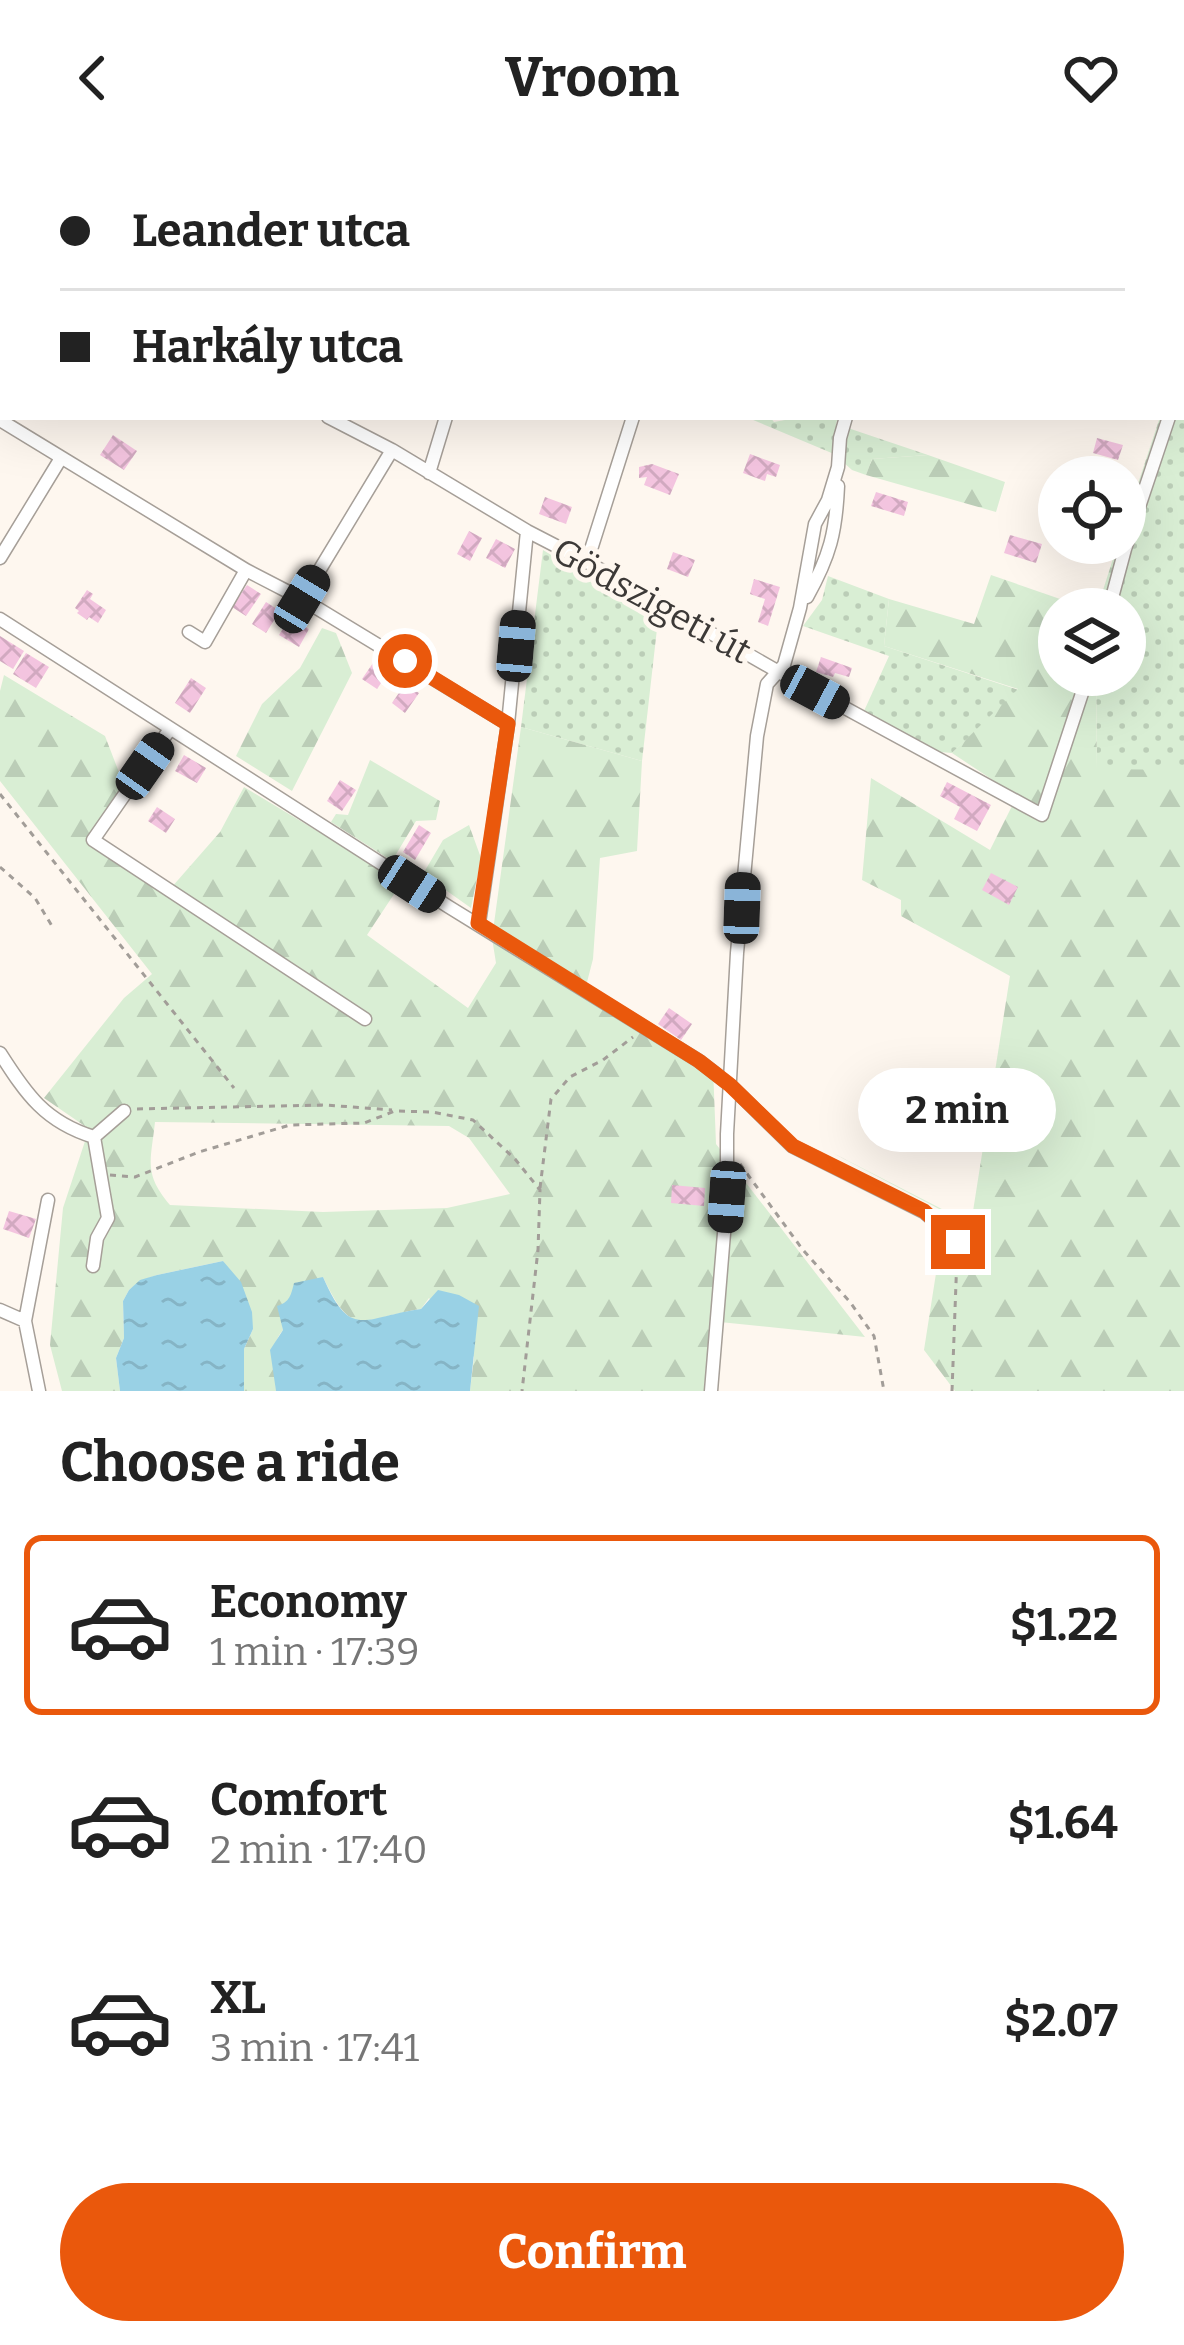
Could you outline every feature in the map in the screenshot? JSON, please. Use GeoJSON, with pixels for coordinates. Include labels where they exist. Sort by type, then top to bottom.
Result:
{"type":"FeatureCollection","features":[{"type":"Feature","properties":{"kind":"street"},"geometry":{"type":"LineString","coordinates":[[0,420],[508,724]]}},
{"type":"Feature","properties":{"kind":"street","name":"Gödszigeti út"},"geometry":{"type":"LineString","coordinates":[[334,420],[777,671],[1042,814],[1081,696]]}},
{"type":"Feature","properties":{"kind":"street"},"geometry":{"type":"LineString","coordinates":[[429,473],[445,420]]}},
{"type":"Feature","properties":{"kind":"street"},"geometry":{"type":"LineString","coordinates":[[587,562],[633,420]]}},
{"type":"Feature","properties":{"kind":"street"},"geometry":{"type":"LineString","coordinates":[[800,608],[832,548],[845,420]]}},
{"type":"Feature","properties":{"kind":"street"},"geometry":{"type":"LineString","coordinates":[[1115,588],[1168,420]]}},
{"type":"Feature","properties":{"kind":"street"},"geometry":{"type":"LineString","coordinates":[[302,599],[392,450]]}},
{"type":"Feature","properties":{"kind":"street"},"geometry":{"type":"LineString","coordinates":[[0,558],[62,458]]}},
{"type":"Feature","properties":{"kind":"street"},"geometry":{"type":"LineString","coordinates":[[710,1391],[727,1197],[737,953],[757,736],[767,684],[784,664],[800,608],[815,524],[838,467]]}},
{"type":"Feature","properties":{"kind":"street"},"geometry":{"type":"LineString","coordinates":[[478,923],[508,724],[527,531]]}},
{"type":"Feature","properties":{"kind":"street"},"geometry":{"type":"LineString","coordinates":[[189,632],[205,643],[246,570]]}},
{"type":"Feature","properties":{"kind":"street"},"geometry":{"type":"LineString","coordinates":[[0,619],[699,1061],[793,1146],[924,1211],[958,1242]]}},
{"type":"Feature","properties":{"kind":"street"},"geometry":{"type":"LineString","coordinates":[[170,729],[93,840],[365,1019]]}},
{"type":"Feature","properties":{"kind":"street"},"geometry":{"type":"LineString","coordinates":[[0,1053],[41,1108],[58,1123],[94,1137]]}},
{"type":"Feature","properties":{"kind":"street"},"geometry":{"type":"LineString","coordinates":[[94,1137],[124,1111]]}},
{"type":"Feature","properties":{"kind":"street"},"geometry":{"type":"LineString","coordinates":[[93,1266],[97,1238],[108,1218],[94,1137]]}},
{"type":"Feature","properties":{"kind":"street"},"geometry":{"type":"LineString","coordinates":[[39,1391],[25,1321],[48,1200]]}},
{"type":"Feature","properties":{"kind":"street"},"geometry":{"type":"LineString","coordinates":[[0,1310],[25,1321]]}},
{"type":"Feature","properties":{"kind":"path"},"geometry":{"type":"LineString","coordinates":[[0,794],[234,1088]]}},
{"type":"Feature","properties":{"kind":"path"},"geometry":{"type":"LineString","coordinates":[[0,867],[35,898],[52,926]]}},
{"type":"Feature","properties":{"kind":"path"},"geometry":{"type":"LineString","coordinates":[[522,1391],[551,1099],[570,1077],[632,1040],[643,1026]]}},
{"type":"Feature","properties":{"kind":"path"},"geometry":{"type":"LineString","coordinates":[[124,1111],[326,1105],[432,1112],[473,1120],[540,1190]]}},
{"type":"Feature","properties":{"kind":"path"},"geometry":{"type":"LineString","coordinates":[[102,1175],[136,1177],[290,1125],[364,1123],[395,1111]]}},
{"type":"Feature","properties":{"kind":"path"},"geometry":{"type":"LineString","coordinates":[[727,1146],[874,1336],[884,1391]]}},
{"type":"Feature","properties":{"kind":"path"},"geometry":{"type":"LineString","coordinates":[[952,1391],[958,1242]]}},
{"type":"Feature","properties":{"kind":"green space"},"geometry":{"type":"Polygon","coordinates":[[[753,420],[837,420],[836,424],[928,455],[872,459],[866,475],[834,454],[753,420]]]}},
{"type":"Feature","properties":{"kind":"green space"},"geometry":{"type":"Polygon","coordinates":[[[1159,420],[1184,420],[1184,770],[1097,770],[1096,696],[1146,696],[1146,588],[1104,588],[1111,564],[1146,564],[1146,459],[1159,420]]]}},
{"type":"Feature","properties":{"kind":"green space"},"geometry":{"type":"Polygon","coordinates":[[[928,455],[1005,482],[996,512],[866,475],[872,459],[928,455]]]}},
{"type":"Feature","properties":{"kind":"green space"},"geometry":{"type":"Polygon","coordinates":[[[543,550],[658,620],[642,761],[521,727],[543,550]]]}},
{"type":"Feature","properties":{"kind":"green space"},"geometry":{"type":"Polygon","coordinates":[[[991,575],[1038,591],[1038,696],[1096,696],[1097,769],[1184,770],[1184,1391],[955,1391],[924,1350],[942,1235],[941,1210],[829,1151],[971,1224],[1010,976],[901,916],[901,900],[862,880],[871,778],[990,850],[1017,796],[952,753],[1018,689],[884,646],[889,599],[974,624],[991,575]]]}},
{"type":"Feature","properties":{"kind":"green space"},"geometry":{"type":"Polygon","coordinates":[[[828,576],[889,599],[884,646],[1019,690],[952,753],[940,752],[864,711],[889,656],[803,626],[822,600],[828,576]]]}},
{"type":"Feature","properties":{"kind":"green space"},"geometry":{"type":"Polygon","coordinates":[[[322,628],[336,633],[352,673],[292,791],[236,756],[262,704],[300,668],[322,628]]]}},
{"type":"Feature","properties":{"kind":"green space"},"geometry":{"type":"Polygon","coordinates":[[[4,675],[105,736],[125,788],[94,834],[171,888],[220,832],[244,787],[402,882],[367,935],[468,1008],[496,963],[492,938],[521,727],[642,761],[637,851],[600,858],[593,959],[586,986],[713,1067],[716,1144],[865,1337],[710,1321],[704,1391],[470,1391],[474,1357],[429,1298],[421,1309],[361,1321],[343,1311],[323,1277],[293,1298],[284,1311],[274,1352],[276,1391],[244,1391],[244,1349],[253,1329],[223,1261],[140,1281],[123,1301],[124,1338],[116,1358],[120,1391],[62,1391],[50,1345],[63,1208],[89,1129],[44,1098],[124,998],[152,974],[0,781],[4,675]],[[155,1122],[151,1166],[170,1205],[323,1212],[447,1208],[510,1194],[469,1138],[449,1126],[155,1122]]]}},
{"type":"Feature","properties":{"kind":"green space"},"geometry":{"type":"Polygon","coordinates":[[[370,760],[440,801],[436,820],[416,821],[392,861],[331,822],[336,814],[348,815],[370,760]]]}},
{"type":"Feature","properties":{"kind":"green space"},"geometry":{"type":"Polygon","coordinates":[[[469,825],[481,858],[471,908],[423,874],[443,840],[469,825]]]}},
{"type":"Feature","properties":{"kind":"water"},"geometry":{"type":"Polygon","coordinates":[[[223,1261],[241,1282],[252,1312],[253,1329],[244,1349],[244,1391],[120,1391],[116,1358],[124,1338],[123,1301],[129,1290],[140,1280],[223,1261]]]}},
{"type":"Feature","properties":{"kind":"water"},"geometry":{"type":"Polygon","coordinates":[[[323,1277],[342,1310],[361,1320],[421,1309],[438,1290],[479,1306],[470,1391],[276,1391],[270,1350],[283,1330],[277,1306],[289,1297],[294,1283],[323,1277]]]}},
{"type":"Feature","properties":{"kind":"building"},"geometry":{"type":"Polygon","coordinates":[[[113,435],[137,451],[124,470],[100,455],[113,435]]]}},
{"type":"Feature","properties":{"kind":"building"},"geometry":{"type":"Polygon","coordinates":[[[1097,438],[1123,445],[1119,456],[1093,453],[1097,438]]]}},
{"type":"Feature","properties":{"kind":"building"},"geometry":{"type":"Polygon","coordinates":[[[750,454],[780,465],[776,477],[767,474],[765,481],[743,473],[750,454]]]}},
{"type":"Feature","properties":{"kind":"building"},"geometry":{"type":"Polygon","coordinates":[[[652,464],[679,474],[670,495],[644,485],[647,477],[639,478],[639,467],[652,464]]]}},
{"type":"Feature","properties":{"kind":"building"},"geometry":{"type":"Polygon","coordinates":[[[876,492],[908,502],[904,516],[871,506],[876,492]]]}},
{"type":"Feature","properties":{"kind":"building"},"geometry":{"type":"Polygon","coordinates":[[[545,497],[572,507],[566,524],[539,514],[545,497]]]}},
{"type":"Feature","properties":{"kind":"building"},"geometry":{"type":"Polygon","coordinates":[[[469,531],[482,538],[470,561],[457,554],[469,531]]]}},
{"type":"Feature","properties":{"kind":"building"},"geometry":{"type":"Polygon","coordinates":[[[1010,535],[1038,543],[1036,563],[1004,553],[1010,535]]]}},
{"type":"Feature","properties":{"kind":"building"},"geometry":{"type":"Polygon","coordinates":[[[496,539],[515,549],[505,568],[486,558],[496,539]]]}},
{"type":"Feature","properties":{"kind":"building"},"geometry":{"type":"Polygon","coordinates":[[[673,552],[695,560],[688,577],[667,569],[673,552]]]}},
{"type":"Feature","properties":{"kind":"building"},"geometry":{"type":"Polygon","coordinates":[[[754,579],[780,587],[768,626],[758,622],[765,599],[750,594],[754,579]]]}},
{"type":"Feature","properties":{"kind":"building"},"geometry":{"type":"Polygon","coordinates":[[[247,585],[261,594],[246,616],[232,607],[247,585]]]}},
{"type":"Feature","properties":{"kind":"building"},"geometry":{"type":"Polygon","coordinates":[[[87,590],[93,594],[90,599],[106,610],[98,623],[75,608],[87,590]]]}},
{"type":"Feature","properties":{"kind":"building"},"geometry":{"type":"Polygon","coordinates":[[[266,602],[280,611],[266,633],[252,624],[266,602]]]}},
{"type":"Feature","properties":{"kind":"building"},"geometry":{"type":"Polygon","coordinates":[[[290,617],[309,629],[299,647],[279,635],[290,617]]]}},
{"type":"Feature","properties":{"kind":"building"},"geometry":{"type":"Polygon","coordinates":[[[0,636],[24,651],[13,669],[0,661],[0,636]]]}},
{"type":"Feature","properties":{"kind":"building"},"geometry":{"type":"Polygon","coordinates":[[[26,653],[49,667],[36,688],[13,674],[26,653]]]}},
{"type":"Feature","properties":{"kind":"building"},"geometry":{"type":"Polygon","coordinates":[[[821,657],[852,668],[849,677],[816,672],[821,657]]]}},
{"type":"Feature","properties":{"kind":"building"},"geometry":{"type":"Polygon","coordinates":[[[373,663],[388,673],[377,689],[362,679],[373,663]]]}},
{"type":"Feature","properties":{"kind":"building"},"geometry":{"type":"Polygon","coordinates":[[[191,678],[206,688],[190,713],[175,703],[191,678]]]}},
{"type":"Feature","properties":{"kind":"building"},"geometry":{"type":"Polygon","coordinates":[[[405,684],[419,693],[405,713],[392,703],[405,684]]]}},
{"type":"Feature","properties":{"kind":"building"},"geometry":{"type":"Polygon","coordinates":[[[184,755],[206,768],[197,783],[175,771],[184,755]]]}},
{"type":"Feature","properties":{"kind":"building"},"geometry":{"type":"Polygon","coordinates":[[[340,780],[356,790],[342,811],[327,801],[340,780]]]}},
{"type":"Feature","properties":{"kind":"building"},"geometry":{"type":"Polygon","coordinates":[[[947,782],[991,805],[977,831],[954,819],[960,807],[940,796],[947,782]]]}},
{"type":"Feature","properties":{"kind":"building"},"geometry":{"type":"Polygon","coordinates":[[[157,807],[175,819],[166,833],[148,821],[157,807]]]}},
{"type":"Feature","properties":{"kind":"building"},"geometry":{"type":"Polygon","coordinates":[[[419,825],[431,833],[415,860],[403,852],[419,825]]]}},
{"type":"Feature","properties":{"kind":"building"},"geometry":{"type":"Polygon","coordinates":[[[991,873],[1018,887],[1009,905],[982,890],[991,873]]]}},
{"type":"Feature","properties":{"kind":"building"},"geometry":{"type":"Polygon","coordinates":[[[669,1008],[692,1024],[681,1040],[658,1024],[669,1008]]]}},
{"type":"Feature","properties":{"kind":"building"},"geometry":{"type":"Polygon","coordinates":[[[672,1185],[705,1188],[704,1206],[671,1203],[672,1185]]]}},
{"type":"Feature","properties":{"kind":"building"},"geometry":{"type":"Polygon","coordinates":[[[9,1211],[36,1219],[29,1238],[3,1229],[9,1211]]]}},
{"type":"Feature","properties":{"kind":"route"},"geometry":{"type":"LineString","coordinates":[[405,661],[508,724],[478,923],[699,1061],[793,1146],[924,1211],[958,1242]]}}]}
